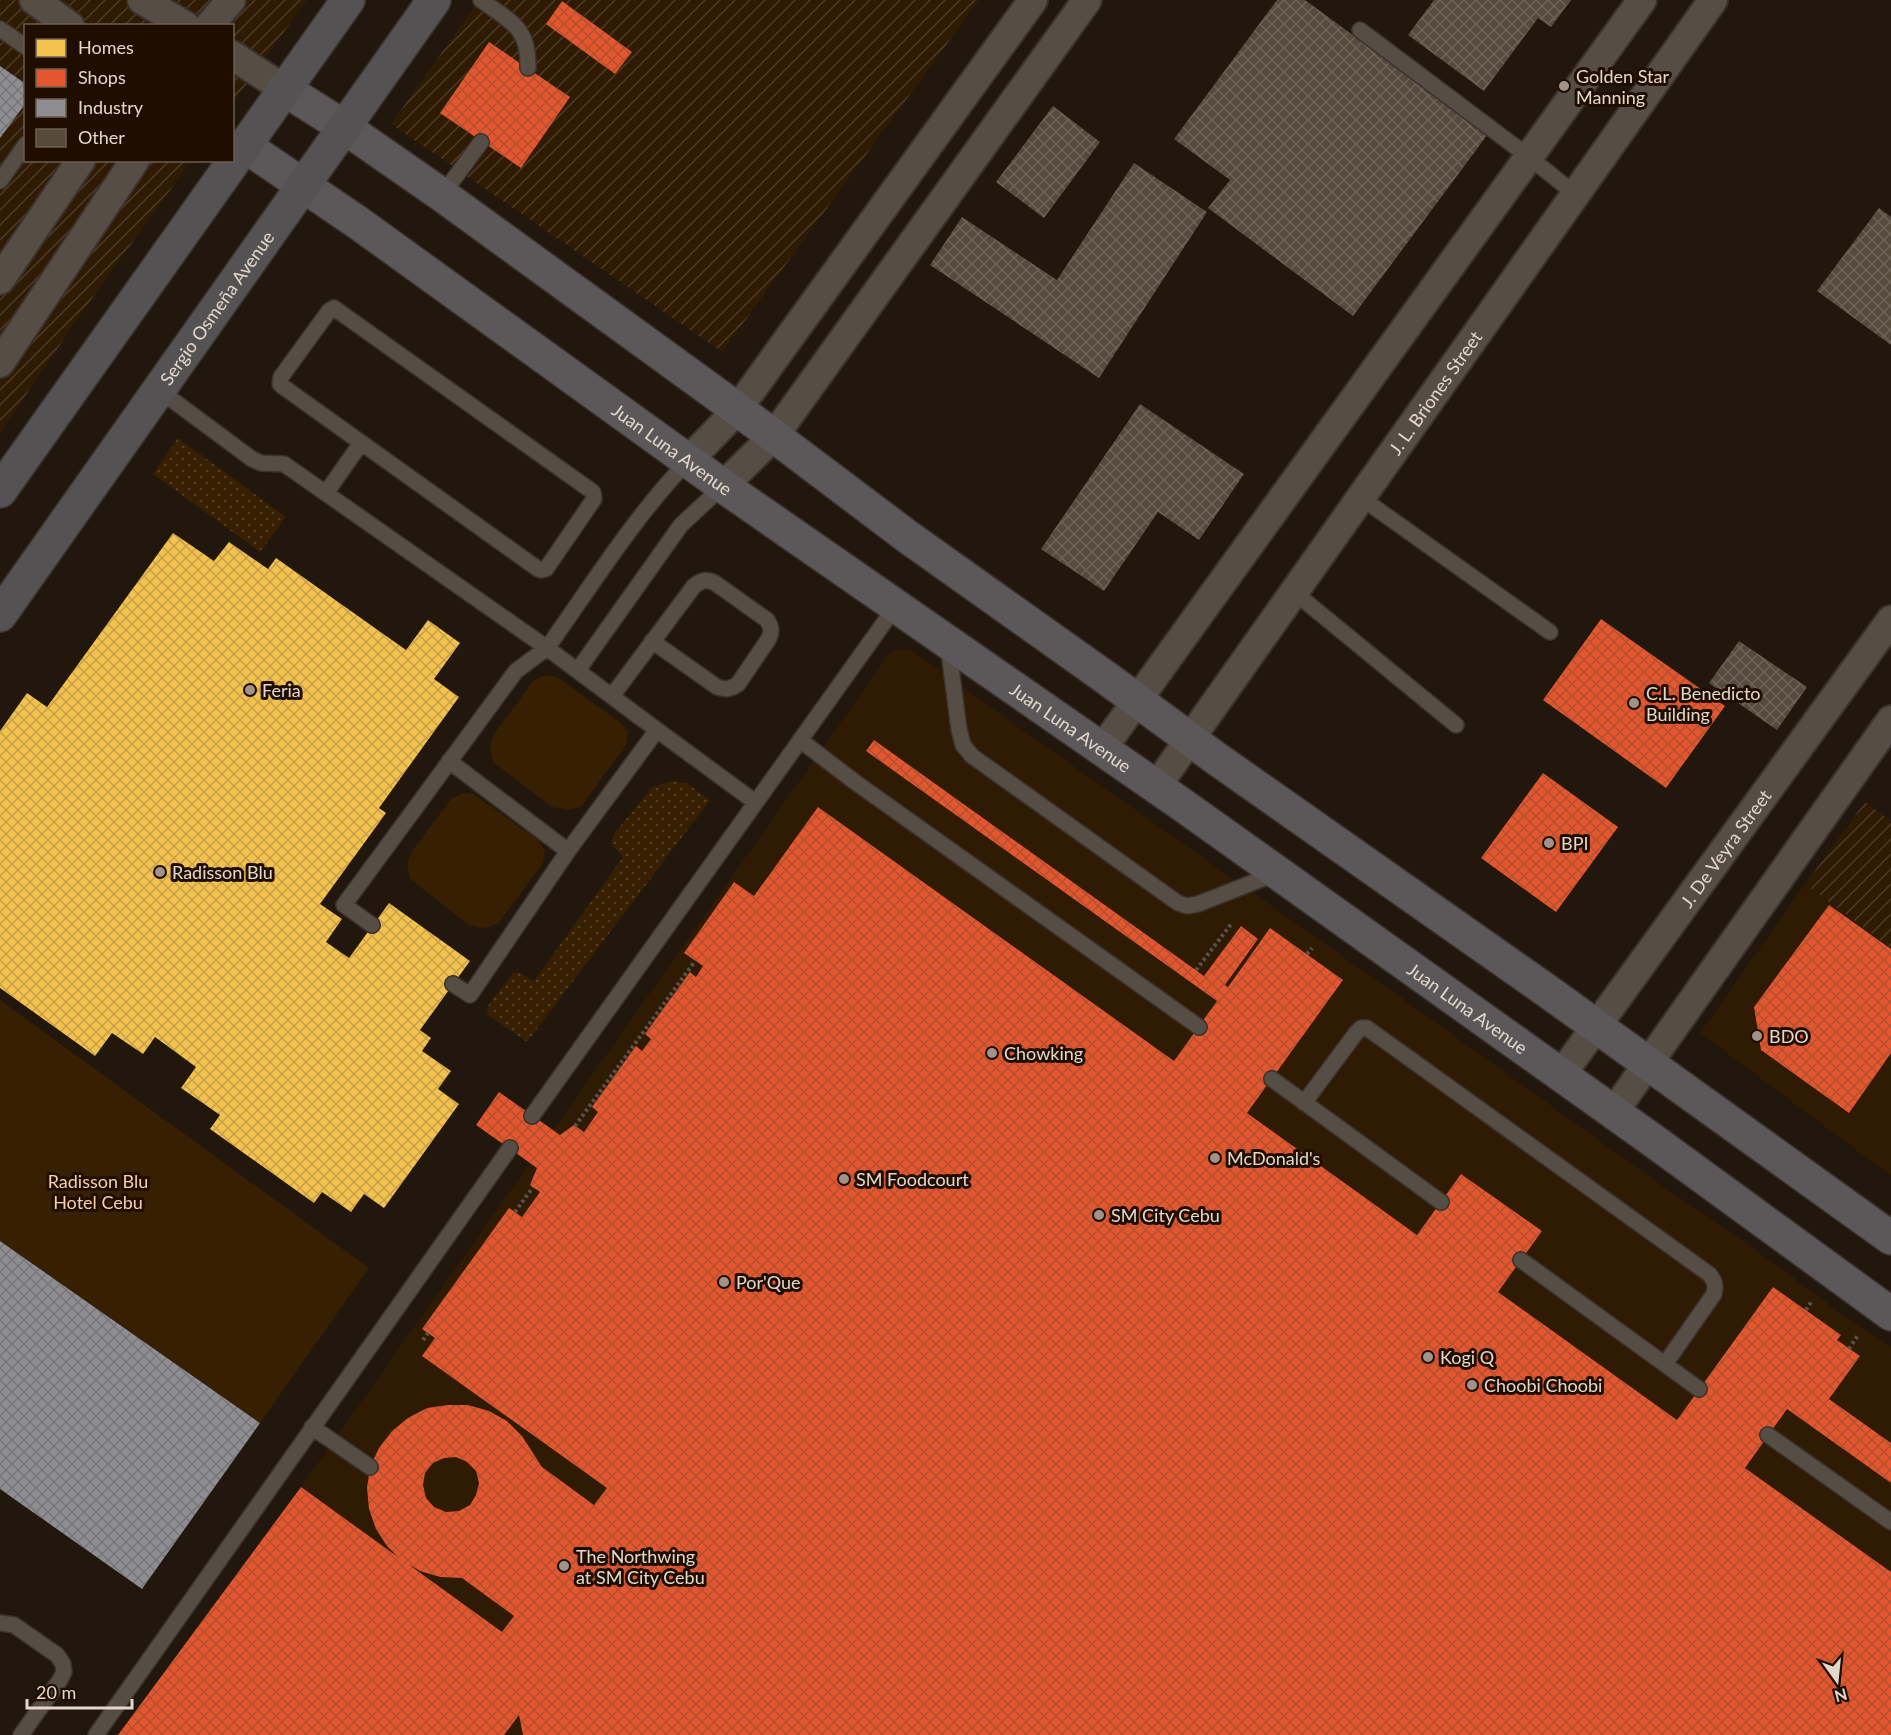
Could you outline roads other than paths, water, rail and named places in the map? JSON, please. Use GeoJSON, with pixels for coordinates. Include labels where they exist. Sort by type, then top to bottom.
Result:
{"type":"FeatureCollection","features":[{"type":"Feature","properties":{"kind":"highway"},"geometry":{"type":"LineString","coordinates":[[239,142],[284,89],[348,0]]}},
{"type":"Feature","properties":{"kind":"highway","name":"Sergio Osmeña Avenue"},"geometry":{"type":"LineString","coordinates":[[0,615],[434,0]]}},
{"type":"Feature","properties":{"kind":"highway"},"geometry":{"type":"LineString","coordinates":[[0,491],[225,162]]}},
{"type":"Feature","properties":{"kind":"main road"},"geometry":{"type":"LineString","coordinates":[[284,89],[344,127],[442,195],[774,436],[908,537],[1891,1238]]}},
{"type":"Feature","properties":{"kind":"main road","name":"Juan Luna Avenue"},"geometry":{"type":"LineString","coordinates":[[239,142],[723,486],[1278,872],[1891,1314]]}},
{"type":"Feature","properties":{"kind":"street"},"geometry":{"type":"LineString","coordinates":[[34,0],[67,24]]}},
{"type":"Feature","properties":{"kind":"street"},"geometry":{"type":"LineString","coordinates":[[142,0],[183,24]]}},
{"type":"Feature","properties":{"kind":"street"},"geometry":{"type":"LineString","coordinates":[[211,24],[231,0]]}},
{"type":"Feature","properties":{"kind":"street"},"geometry":{"type":"LineString","coordinates":[[688,461],[737,410],[1033,0]]}},
{"type":"Feature","properties":{"kind":"street"},"geometry":{"type":"LineString","coordinates":[[723,486],[774,436],[1088,0]]}},
{"type":"Feature","properties":{"kind":"street"},"geometry":{"type":"LineString","coordinates":[[1102,749],[1642,0]]}},
{"type":"Feature","properties":{"kind":"street","name":"J. L. Briones Street"},"geometry":{"type":"LineString","coordinates":[[1156,787],[1713,0]]}},
{"type":"Feature","properties":{"kind":"street"},"geometry":{"type":"LineString","coordinates":[[234,56],[284,89]]}},
{"type":"Feature","properties":{"kind":"street"},"geometry":{"type":"LineString","coordinates":[[0,280],[80,162]]}},
{"type":"Feature","properties":{"kind":"street"},"geometry":{"type":"LineString","coordinates":[[0,363],[134,162]]}},
{"type":"Feature","properties":{"kind":"street","name":"J. De Veyra Street"},"geometry":{"type":"LineString","coordinates":[[1561,1075],[1891,620]]}},
{"type":"Feature","properties":{"kind":"street"},"geometry":{"type":"LineString","coordinates":[[1613,1113],[1891,720]]}},
{"type":"Feature","properties":{"kind":"lane"},"geometry":{"type":"LineString","coordinates":[[481,0],[516,26],[528,50],[528,68]]}},
{"type":"Feature","properties":{"kind":"lane"},"geometry":{"type":"LineString","coordinates":[[0,29],[24,46]]}},
{"type":"Feature","properties":{"kind":"lane"},"geometry":{"type":"LineString","coordinates":[[1360,30],[1575,194]]}},
{"type":"Feature","properties":{"kind":"lane"},"geometry":{"type":"LineString","coordinates":[[442,195],[481,142]]}},
{"type":"Feature","properties":{"kind":"lane"},"geometry":{"type":"LineString","coordinates":[[0,181],[24,147]]}},
{"type":"Feature","properties":{"kind":"lane"},"geometry":{"type":"LineString","coordinates":[[334,308],[592,490],[595,497],[548,567],[541,570],[361,443],[280,384],[281,377],[329,310],[334,308]]}},
{"type":"Feature","properties":{"kind":"lane"},"geometry":{"type":"LineString","coordinates":[[159,390],[252,459],[261,463],[284,464],[326,493],[578,670],[755,802]]}},
{"type":"Feature","properties":{"kind":"lane"},"geometry":{"type":"LineString","coordinates":[[326,493],[361,443]]}},
{"type":"Feature","properties":{"kind":"lane"},"geometry":{"type":"LineString","coordinates":[[372,925],[344,905],[516,670],[547,648],[666,484],[688,461]]}},
{"type":"Feature","properties":{"kind":"lane"},"geometry":{"type":"LineString","coordinates":[[578,670],[681,525],[723,486]]}},
{"type":"Feature","properties":{"kind":"lane"},"geometry":{"type":"LineString","coordinates":[[1360,497],[1550,632]]}},
{"type":"Feature","properties":{"kind":"lane"},"geometry":{"type":"LineString","coordinates":[[612,696],[652,641],[694,586],[701,581],[707,580],[715,583],[766,620],[772,632],[738,684],[724,690],[652,641]]}},
{"type":"Feature","properties":{"kind":"lane"},"geometry":{"type":"LineString","coordinates":[[1293,592],[1456,725]]}},
{"type":"Feature","properties":{"kind":"lane"},"geometry":{"type":"LineString","coordinates":[[532,1116],[896,606]]}},
{"type":"Feature","properties":{"kind":"lane"},"geometry":{"type":"LineString","coordinates":[[948,642],[959,729],[963,745],[972,756],[1169,896],[1187,906],[1198,904],[1278,872]]}},
{"type":"Feature","properties":{"kind":"lane"},"geometry":{"type":"LineString","coordinates":[[453,984],[470,995],[568,851],[657,730]]}},
{"type":"Feature","properties":{"kind":"lane"},"geometry":{"type":"LineString","coordinates":[[800,740],[855,782],[1199,1027]]}},
{"type":"Feature","properties":{"kind":"lane"},"geometry":{"type":"LineString","coordinates":[[449,761],[568,851]]}},
{"type":"Feature","properties":{"kind":"lane"},"geometry":{"type":"LineString","coordinates":[[1304,1102],[1356,1033],[1362,1028],[1367,1029],[1709,1274],[1716,1286],[1714,1294],[1665,1364]]}},
{"type":"Feature","properties":{"kind":"lane"},"geometry":{"type":"LineString","coordinates":[[1272,1079],[1441,1202]]}},
{"type":"Feature","properties":{"kind":"lane"},"geometry":{"type":"LineString","coordinates":[[96,1735],[510,1148]]}},
{"type":"Feature","properties":{"kind":"lane"},"geometry":{"type":"LineString","coordinates":[[1521,1260],[1699,1389]]}},
{"type":"Feature","properties":{"kind":"lane"},"geometry":{"type":"LineString","coordinates":[[312,1427],[370,1467]]}},
{"type":"Feature","properties":{"kind":"lane"},"geometry":{"type":"LineString","coordinates":[[1768,1435],[1891,1522]]}},
{"type":"Feature","properties":{"kind":"lane"},"geometry":{"type":"LineString","coordinates":[[0,1623],[14,1624],[57,1655],[63,1664],[64,1672],[60,1680],[21,1735]]}},
{"type":"Feature","properties":{"kind":"place","name":"Golden Star Manning"},"geometry":{"type":"Point","coordinates":[1564,86]}},
{"type":"Feature","properties":{"kind":"place","name":"Feria"},"geometry":{"type":"Point","coordinates":[250,690]}},
{"type":"Feature","properties":{"kind":"place","name":"C.L. Benedicto Building"},"geometry":{"type":"Point","coordinates":[1634,703]}},
{"type":"Feature","properties":{"kind":"place","name":"BPI"},"geometry":{"type":"Point","coordinates":[1549,843]}},
{"type":"Feature","properties":{"kind":"place","name":"Radisson Blu"},"geometry":{"type":"Point","coordinates":[160,872]}},
{"type":"Feature","properties":{"kind":"place","name":"BDO"},"geometry":{"type":"Point","coordinates":[1757,1036]}},
{"type":"Feature","properties":{"kind":"place","name":"Chowking"},"geometry":{"type":"Point","coordinates":[992,1053]}},
{"type":"Feature","properties":{"kind":"place","name":"McDonald's"},"geometry":{"type":"Point","coordinates":[1215,1158]}},
{"type":"Feature","properties":{"kind":"place","name":"SM Foodcourt"},"geometry":{"type":"Point","coordinates":[844,1179]}},
{"type":"Feature","properties":{"kind":"place","name":"SM City Cebu"},"geometry":{"type":"Point","coordinates":[1099,1215]}},
{"type":"Feature","properties":{"kind":"place","name":"Por'Que"},"geometry":{"type":"Point","coordinates":[724,1282]}},
{"type":"Feature","properties":{"kind":"place","name":"Kogi Q"},"geometry":{"type":"Point","coordinates":[1428,1357]}},
{"type":"Feature","properties":{"kind":"place","name":"Choobi Choobi"},"geometry":{"type":"Point","coordinates":[1472,1385]}},
{"type":"Feature","properties":{"kind":"place","name":"The Northwing at SM City Cebu"},"geometry":{"type":"Point","coordinates":[564,1566]}},
{"type":"Feature","properties":{"kind":"park label","name":"Radisson Blu Hotel Cebu"},"geometry":{"type":"Point","coordinates":[98,1191]}}]}
